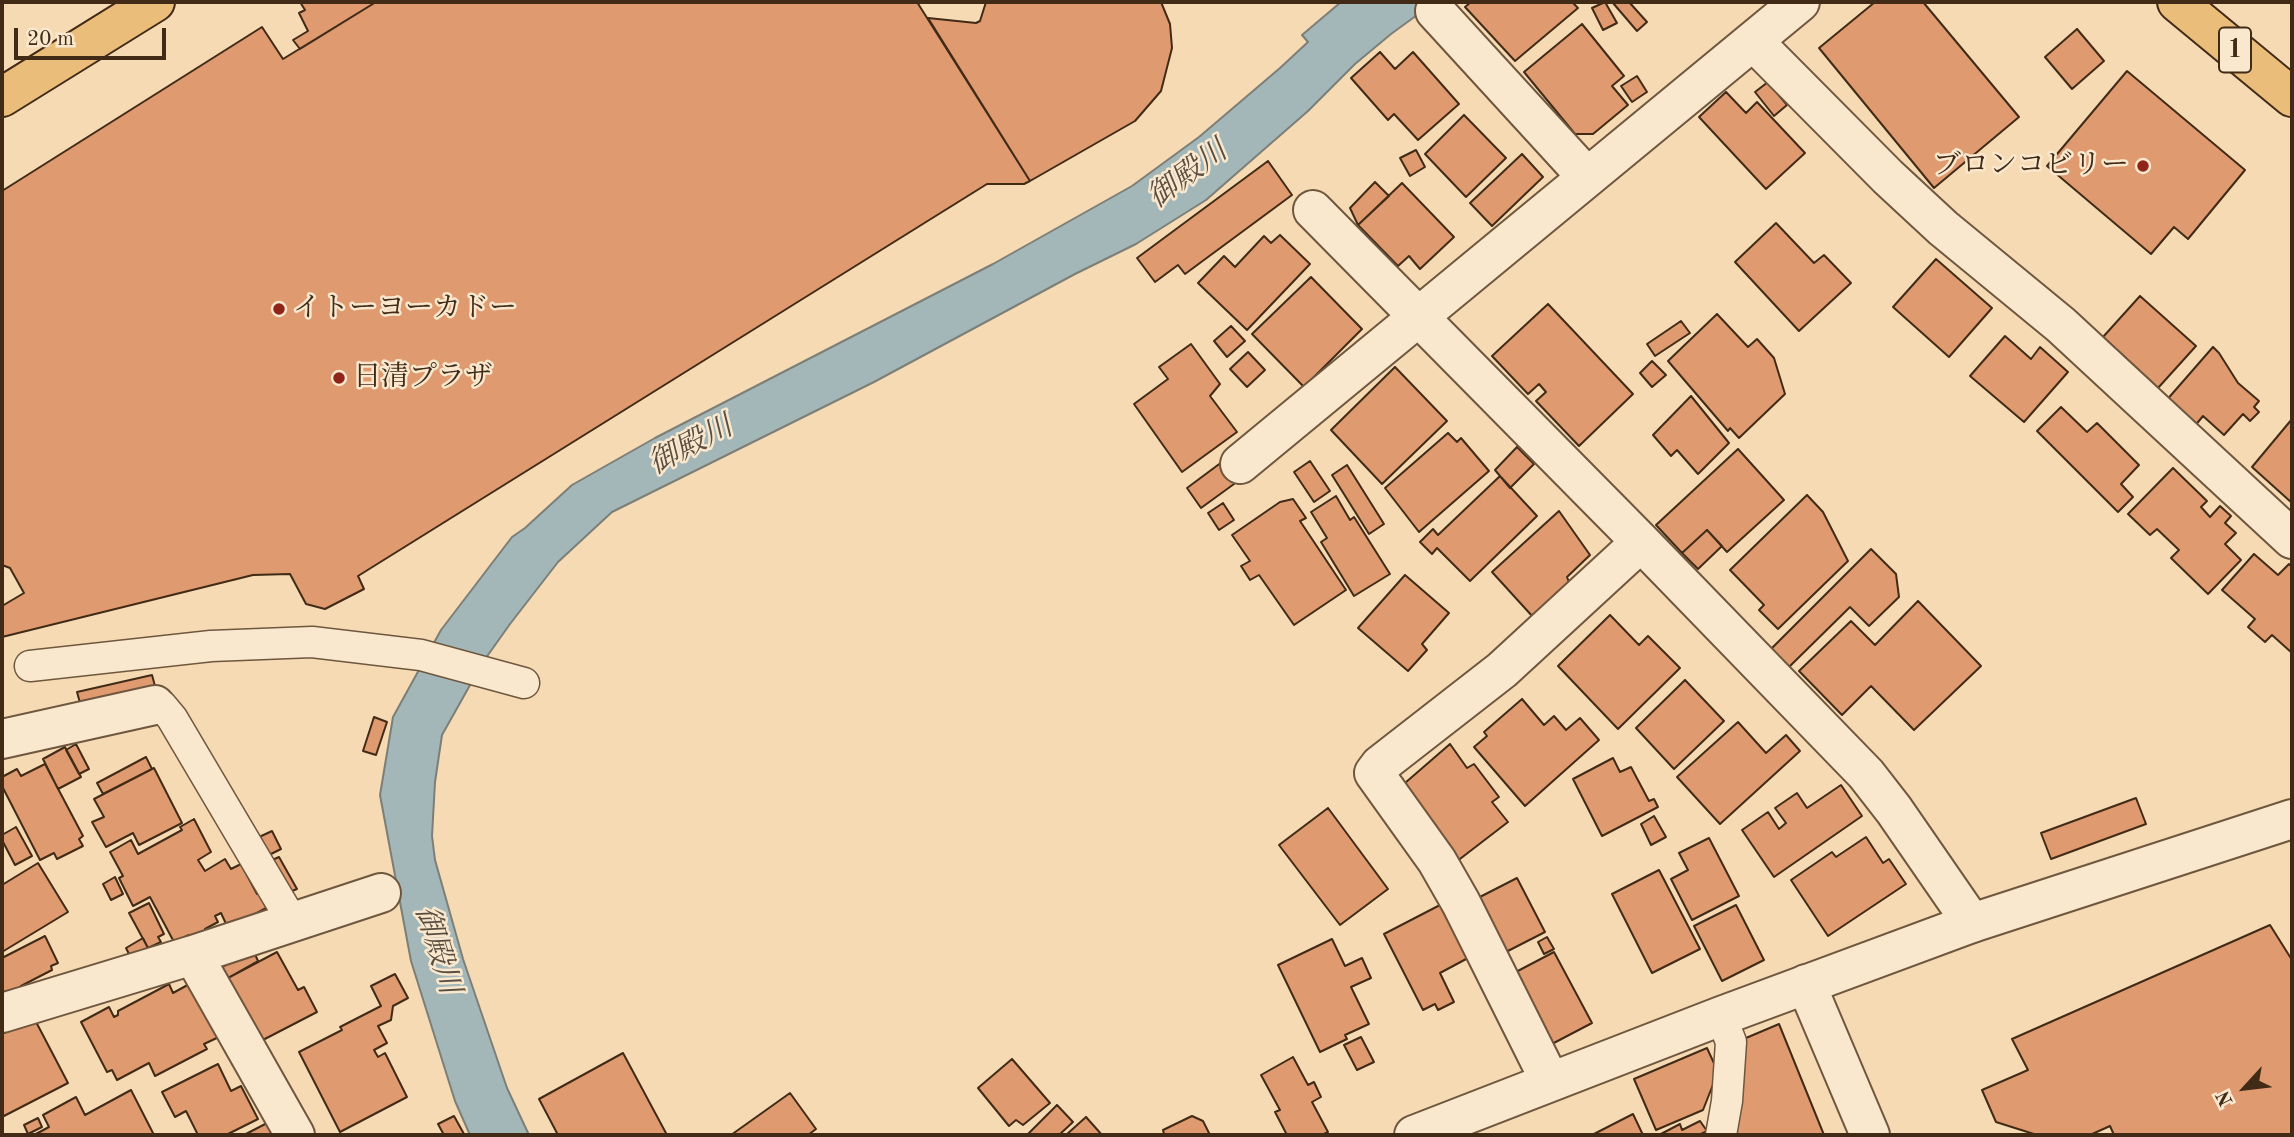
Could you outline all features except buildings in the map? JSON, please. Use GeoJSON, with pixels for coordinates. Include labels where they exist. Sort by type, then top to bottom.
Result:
{"type":"FeatureCollection","features":[{"type":"Feature","properties":{"kind":"main road"},"geometry":{"type":"LineString","coordinates":[[2,97],[155,2]]}},
{"type":"Feature","properties":{"kind":"main road","name":"1"},"geometry":{"type":"LineString","coordinates":[[2177,2],[2292,97]]}},
{"type":"Feature","properties":{"kind":"street"},"geometry":{"type":"LineString","coordinates":[[1240,464],[1800,2]]}},
{"type":"Feature","properties":{"kind":"street"},"geometry":{"type":"LineString","coordinates":[[1435,11],[1587,177]]}},
{"type":"Feature","properties":{"kind":"street"},"geometry":{"type":"LineString","coordinates":[[1753,41],[1888,177],[1943,228],[2061,326],[2292,539]]}},
{"type":"Feature","properties":{"kind":"street"},"geometry":{"type":"LineString","coordinates":[[1313,210],[1866,774],[1972,923]]}},
{"type":"Feature","properties":{"kind":"street"},"geometry":{"type":"LineString","coordinates":[[1550,1081],[1461,903],[1437,861],[1374,773],[1380,765],[1502,670],[1641,542]]}},
{"type":"Feature","properties":{"kind":"street"},"geometry":{"type":"LineString","coordinates":[[2,739],[155,705]]}},
{"type":"Feature","properties":{"kind":"street"},"geometry":{"type":"LineString","coordinates":[[1414,1135],[1721,1016],[1972,923],[2292,819]]}},
{"type":"Feature","properties":{"kind":"street"},"geometry":{"type":"LineString","coordinates":[[2,1013],[193,955],[381,892]]}},
{"type":"Feature","properties":{"kind":"street"},"geometry":{"type":"LineString","coordinates":[[193,955],[295,1135]]}},
{"type":"Feature","properties":{"kind":"street"},"geometry":{"type":"LineString","coordinates":[[1806,985],[1870,1135]]}},
{"type":"Feature","properties":{"kind":"lane"},"geometry":{"type":"LineString","coordinates":[[30,666],[211,646],[312,642],[421,655],[519,682]]}},
{"type":"Feature","properties":{"kind":"lane"},"geometry":{"type":"LineString","coordinates":[[155,705],[162,706],[172,719],[292,921]]}},
{"type":"Feature","properties":{"kind":"lane"},"geometry":{"type":"LineString","coordinates":[[1721,1016],[1731,1042],[1727,1101],[1721,1135]]}},
{"type":"Feature","properties":{"kind":"water","name":"御殿川"},"geometry":{"type":"Polygon","coordinates":[[[1341,2],[1435,2],[1355,64],[1308,111],[1206,200],[1136,244],[874,382],[612,512],[558,562],[510,624],[483,662],[442,735],[435,782],[432,836],[435,860],[463,959],[507,1088],[529,1135],[470,1135],[455,1101],[411,961],[380,795],[393,717],[441,630],[512,537],[572,485],[655,438],[993,264],[1132,186],[1199,137],[1280,68],[1308,42],[1302,35],[1341,2]]]}},
{"type":"Feature","properties":{"kind":"place","name":"ブロンコビリー"},"geometry":{"type":"Point","coordinates":[2143,166]}},
{"type":"Feature","properties":{"kind":"place","name":"イトーヨーカドー"},"geometry":{"type":"Point","coordinates":[279,309]}},
{"type":"Feature","properties":{"kind":"place","name":"日清プラザ"},"geometry":{"type":"Point","coordinates":[339,378]}}]}
